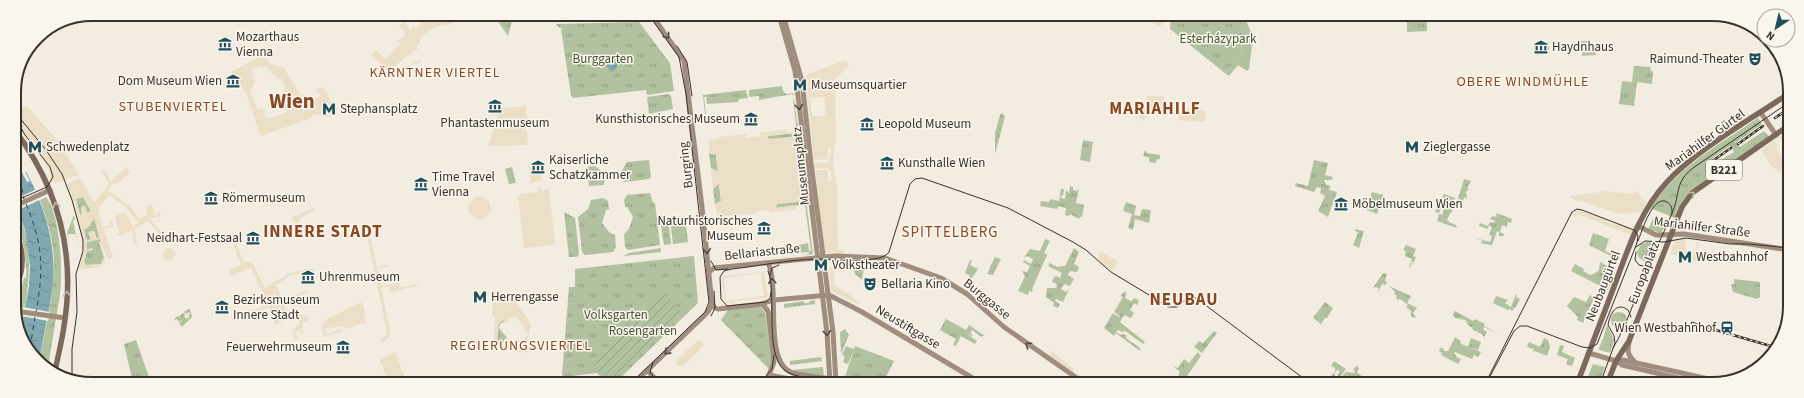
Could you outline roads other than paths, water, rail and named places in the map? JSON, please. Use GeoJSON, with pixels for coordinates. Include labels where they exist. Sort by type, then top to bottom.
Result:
{"type":"FeatureCollection","features":[{"type":"Feature","properties":{"kind":"main road","name":"Burgring"},"geometry":{"type":"LineString","coordinates":[[656,21],[682,57],[688,87],[712,304]]}},
{"type":"Feature","properties":{"kind":"main road","name":"Museumsplatz"},"geometry":{"type":"LineString","coordinates":[[781,21],[795,75],[820,257]]}},
{"type":"Feature","properties":{"kind":"main road","name":"Museumsplatz"},"geometry":{"type":"LineString","coordinates":[[785,21],[801,74],[820,257]]}},
{"type":"Feature","properties":{"kind":"main road","name":"Mariahilfer Gürtel"},"geometry":{"type":"LineString","coordinates":[[1638,226],[1653,200],[1675,174],[1699,154],[1783,98]]}},
{"type":"Feature","properties":{"kind":"main road","name":"Mariahilfer Gürtel"},"geometry":{"type":"LineString","coordinates":[[1761,113],[1776,135]]}},
{"type":"Feature","properties":{"kind":"main road","name":"B221"},"geometry":{"type":"LineString","coordinates":[[1671,235],[1682,207],[1692,193],[1783,130]]}},
{"type":"Feature","properties":{"kind":"main road"},"geometry":{"type":"LineString","coordinates":[[21,138],[35,159],[61,222],[66,253],[67,290],[65,318],[56,366]]}},
{"type":"Feature","properties":{"kind":"main road"},"geometry":{"type":"LineString","coordinates":[[21,203],[48,191]]}},
{"type":"Feature","properties":{"kind":"main road","name":"Mariahilfer Straße"},"geometry":{"type":"LineString","coordinates":[[1638,226],[1654,234],[1684,234],[1703,236],[1783,249]]}},
{"type":"Feature","properties":{"kind":"main road","name":"Neubaugürtel"},"geometry":{"type":"LineString","coordinates":[[1580,377],[1638,226]]}},
{"type":"Feature","properties":{"kind":"main road","name":"Europaplatz"},"geometry":{"type":"LineString","coordinates":[[1616,361],[1629,341],[1671,235]]}},
{"type":"Feature","properties":{"kind":"main road"},"geometry":{"type":"LineString","coordinates":[[21,253],[23,261],[21,272]]}},
{"type":"Feature","properties":{"kind":"main road","name":"Bellariastraße"},"geometry":{"type":"LineString","coordinates":[[709,272],[714,268],[820,257]]}},
{"type":"Feature","properties":{"kind":"main road"},"geometry":{"type":"LineString","coordinates":[[820,257],[822,294],[832,377]]}},
{"type":"Feature","properties":{"kind":"main road"},"geometry":{"type":"LineString","coordinates":[[820,257],[829,295],[834,333],[833,377]]}},
{"type":"Feature","properties":{"kind":"main road","name":"Burggasse"},"geometry":{"type":"LineString","coordinates":[[820,257],[884,258],[941,278],[967,294],[1009,331],[1075,377]]}},
{"type":"Feature","properties":{"kind":"main road"},"geometry":{"type":"LineString","coordinates":[[768,263],[774,300],[776,351],[781,363],[793,373],[813,377]]}},
{"type":"Feature","properties":{"kind":"main road"},"geometry":{"type":"LineString","coordinates":[[821,284],[829,295]]}},
{"type":"Feature","properties":{"kind":"main road","name":"Neustiftgasse"},"geometry":{"type":"LineString","coordinates":[[712,304],[718,309],[762,304],[774,300],[822,294],[829,295],[862,312],[971,377]]}},
{"type":"Feature","properties":{"kind":"main road"},"geometry":{"type":"LineString","coordinates":[[640,377],[708,312],[712,304]]}},
{"type":"Feature","properties":{"kind":"main road"},"geometry":{"type":"LineString","coordinates":[[762,304],[768,311],[774,362],[769,375],[779,377]]}},
{"type":"Feature","properties":{"kind":"main road"},"geometry":{"type":"LineString","coordinates":[[22,312],[56,318],[65,318]]}},
{"type":"Feature","properties":{"kind":"main road"},"geometry":{"type":"LineString","coordinates":[[1629,341],[1629,356],[1637,363]]}},
{"type":"Feature","properties":{"kind":"main road"},"geometry":{"type":"LineString","coordinates":[[1589,354],[1616,361],[1637,363],[1700,377]]}},
{"type":"Feature","properties":{"kind":"main road"},"geometry":{"type":"LineString","coordinates":[[1616,361],[1622,364],[1675,377]]}},
{"type":"Feature","properties":{"kind":"main road","name":"B221"},"geometry":{"type":"LineString","coordinates":[[1610,377],[1616,361]]}},
{"type":"Feature","properties":{"kind":"main road"},"geometry":{"type":"LineString","coordinates":[[647,370],[654,377]]}},
{"type":"Feature","properties":{"kind":"water"},"geometry":{"type":"Polygon","coordinates":[[[612,56],[616,58],[617,64],[615,70],[611,72],[607,66],[607,59],[612,56]]]}},
{"type":"Feature","properties":{"kind":"water"},"geometry":{"type":"Polygon","coordinates":[[[21,163],[32,183],[45,216],[54,266],[50,304],[40,354],[28,337],[23,322],[29,286],[30,266],[25,230],[21,218],[21,163]]]}},
{"type":"Feature","properties":{"kind":"tram line"},"geometry":{"type":"LineString","coordinates":[[637,377],[705,312],[709,302],[686,94],[679,57],[653,21]]}},
{"type":"Feature","properties":{"kind":"tram line"},"geometry":{"type":"LineString","coordinates":[[677,46],[687,62],[692,96]]}},
{"type":"Feature","properties":{"kind":"tram line"},"geometry":{"type":"LineString","coordinates":[[1613,348],[1626,322],[1644,275],[1673,211],[1683,178],[1693,168],[1783,106]]}},
{"type":"Feature","properties":{"kind":"tram line"},"geometry":{"type":"LineString","coordinates":[[21,120],[46,150],[62,174],[72,200],[83,240],[83,251],[76,274],[77,312],[72,349],[72,374]]}},
{"type":"Feature","properties":{"kind":"tram line"},"geometry":{"type":"LineString","coordinates":[[21,128],[50,167],[53,177],[47,187],[21,198]]}},
{"type":"Feature","properties":{"kind":"tram line"},"geometry":{"type":"LineString","coordinates":[[771,292],[770,298],[766,302],[727,306],[721,299],[720,277],[724,271],[732,269],[783,262],[814,259],[866,260],[884,256],[889,252],[910,184],[915,179],[922,178],[1008,208],[1073,242],[1086,250],[1111,272],[1169,307],[1177,307],[1188,297],[1196,298],[1302,377]]}},
{"type":"Feature","properties":{"kind":"tram line"},"geometry":{"type":"LineString","coordinates":[[1638,241],[1645,222],[1657,203],[1662,201],[1669,203],[1672,213]]}},
{"type":"Feature","properties":{"kind":"tram line"},"geometry":{"type":"LineString","coordinates":[[1489,377],[1572,212],[1577,209],[1582,210],[1634,230],[1638,236],[1637,243],[1597,344],[1590,348],[1582,347],[1527,326],[1520,326],[1514,331],[1490,377]]}},
{"type":"Feature","properties":{"kind":"tram line"},"geometry":{"type":"LineString","coordinates":[[1636,247],[1645,241],[1664,242],[1686,238],[1730,244],[1750,244],[1783,247]]}},
{"type":"Feature","properties":{"kind":"tram line"},"geometry":{"type":"LineString","coordinates":[[1636,252],[1635,260],[1639,265],[1647,267],[1652,265]]}},
{"type":"Feature","properties":{"kind":"tram line"},"geometry":{"type":"LineString","coordinates":[[711,261],[716,270],[728,269]]}},
{"type":"Feature","properties":{"kind":"tram line"},"geometry":{"type":"LineString","coordinates":[[770,276],[772,268],[779,265]]}},
{"type":"Feature","properties":{"kind":"tram line"},"geometry":{"type":"LineString","coordinates":[[768,271],[771,282],[773,342],[776,355],[781,366],[789,373],[803,377]]}},
{"type":"Feature","properties":{"kind":"tram line"},"geometry":{"type":"LineString","coordinates":[[711,316],[715,308],[714,291]]}},
{"type":"Feature","properties":{"kind":"tram line"},"geometry":{"type":"LineString","coordinates":[[1603,377],[1615,343],[1614,336],[1608,325],[1610,317],[1614,310],[1620,307],[1628,310],[1631,317]]}},
{"type":"Feature","properties":{"kind":"tram line"},"geometry":{"type":"LineString","coordinates":[[765,377],[772,369],[774,355]]}},
{"type":"Feature","properties":{"kind":"tram line"},"geometry":{"type":"LineString","coordinates":[[653,362],[650,372],[654,377]]}},
{"type":"Feature","properties":{"kind":"railway"},"geometry":{"type":"LineString","coordinates":[[1775,118],[1783,112]]}},
{"type":"Feature","properties":{"kind":"railway"},"geometry":{"type":"LineString","coordinates":[[1738,144],[1763,126]]}},
{"type":"Feature","properties":{"kind":"railway"},"geometry":{"type":"LineString","coordinates":[[1708,164],[1731,148]]}},
{"type":"Feature","properties":{"kind":"railway"},"geometry":{"type":"LineString","coordinates":[[1692,323],[1770,346]]}},
{"type":"Feature","properties":{"kind":"place","name":"Mozarthaus Vienna"},"geometry":{"type":"Point","coordinates":[225,44]}},
{"type":"Feature","properties":{"kind":"place","name":"Haydnhaus"},"geometry":{"type":"Point","coordinates":[1541,47]}},
{"type":"Feature","properties":{"kind":"place","name":"Raimund-Theater"},"geometry":{"type":"Point","coordinates":[1755,59]}},
{"type":"Feature","properties":{"kind":"place","name":"Dom Museum Wien"},"geometry":{"type":"Point","coordinates":[233,81]}},
{"type":"Feature","properties":{"kind":"place","name":"Museumsquartier"},"geometry":{"type":"Point","coordinates":[800,85]}},
{"type":"Feature","properties":{"kind":"place","name":"Phantastenmuseum"},"geometry":{"type":"Point","coordinates":[495,106]}},
{"type":"Feature","properties":{"kind":"place","name":"Stephansplatz"},"geometry":{"type":"Point","coordinates":[329,109]}},
{"type":"Feature","properties":{"kind":"place","name":"Kunsthistorisches Museum"},"geometry":{"type":"Point","coordinates":[751,119]}},
{"type":"Feature","properties":{"kind":"place","name":"Leopold Museum"},"geometry":{"type":"Point","coordinates":[867,124]}},
{"type":"Feature","properties":{"kind":"place","name":"Schwedenplatz"},"geometry":{"type":"Point","coordinates":[35,147]}},
{"type":"Feature","properties":{"kind":"place","name":"Zieglergasse"},"geometry":{"type":"Point","coordinates":[1412,147]}},
{"type":"Feature","properties":{"kind":"place","name":"Kunsthalle Wien"},"geometry":{"type":"Point","coordinates":[887,163]}},
{"type":"Feature","properties":{"kind":"place","name":"Kaiserliche Schatzkammer"},"geometry":{"type":"Point","coordinates":[538,167]}},
{"type":"Feature","properties":{"kind":"place","name":"Time Travel Vienna"},"geometry":{"type":"Point","coordinates":[421,184]}},
{"type":"Feature","properties":{"kind":"place","name":"Römermuseum"},"geometry":{"type":"Point","coordinates":[211,198]}},
{"type":"Feature","properties":{"kind":"place","name":"Möbelmuseum Wien"},"geometry":{"type":"Point","coordinates":[1341,204]}},
{"type":"Feature","properties":{"kind":"place","name":"Naturhistorisches Museum"},"geometry":{"type":"Point","coordinates":[764,228]}},
{"type":"Feature","properties":{"kind":"place","name":"Neidhart-Festsaal"},"geometry":{"type":"Point","coordinates":[253,238]}},
{"type":"Feature","properties":{"kind":"place","name":"Westbahnhof"},"geometry":{"type":"Point","coordinates":[1685,257]}},
{"type":"Feature","properties":{"kind":"place","name":"Volkstheater"},"geometry":{"type":"Point","coordinates":[821,265]}},
{"type":"Feature","properties":{"kind":"place","name":"Uhrenmuseum"},"geometry":{"type":"Point","coordinates":[308,277]}},
{"type":"Feature","properties":{"kind":"place","name":"Bellaria Kino"},"geometry":{"type":"Point","coordinates":[870,284]}},
{"type":"Feature","properties":{"kind":"place","name":"Herrengasse"},"geometry":{"type":"Point","coordinates":[480,297]}},
{"type":"Feature","properties":{"kind":"place","name":"Bezirksmuseum Innere Stadt"},"geometry":{"type":"Point","coordinates":[222,307]}},
{"type":"Feature","properties":{"kind":"place","name":"Wien Westbahnhof"},"geometry":{"type":"Point","coordinates":[1727,328]}},
{"type":"Feature","properties":{"kind":"place","name":"Feuerwehrmuseum"},"geometry":{"type":"Point","coordinates":[343,347]}},
{"type":"Feature","properties":{"kind":"district","name":"KÄRNTNER VIERTEL"},"geometry":{"type":"Point","coordinates":[435,73]}},
{"type":"Feature","properties":{"kind":"district","name":"OBERE WINDMÜHLE"},"geometry":{"type":"Point","coordinates":[1523,82]}},
{"type":"Feature","properties":{"kind":"district","name":"Wien"},"geometry":{"type":"Point","coordinates":[292,101]}},
{"type":"Feature","properties":{"kind":"district","name":"STUBENVIERTEL"},"geometry":{"type":"Point","coordinates":[173,107]}},
{"type":"Feature","properties":{"kind":"district","name":"MARIAHILF"},"geometry":{"type":"Point","coordinates":[1155,109]}},
{"type":"Feature","properties":{"kind":"district","name":"INNERE STADT"},"geometry":{"type":"Point","coordinates":[323,232]}},
{"type":"Feature","properties":{"kind":"district","name":"SPITTELBERG"},"geometry":{"type":"Point","coordinates":[950,232]}},
{"type":"Feature","properties":{"kind":"district","name":"NEUBAU"},"geometry":{"type":"Point","coordinates":[1184,300]}},
{"type":"Feature","properties":{"kind":"district","name":"REGIERUNGSVIERTEL"},"geometry":{"type":"Point","coordinates":[521,346]}},
{"type":"Feature","properties":{"kind":"park label","name":"Esterházypark"},"geometry":{"type":"Point","coordinates":[1218,39]}},
{"type":"Feature","properties":{"kind":"park label","name":"Burggarten"},"geometry":{"type":"Point","coordinates":[603,59]}},
{"type":"Feature","properties":{"kind":"park label","name":"Volksgarten"},"geometry":{"type":"Point","coordinates":[616,315]}},
{"type":"Feature","properties":{"kind":"park label","name":"Rosengarten"},"geometry":{"type":"Point","coordinates":[643,331]}}]}
